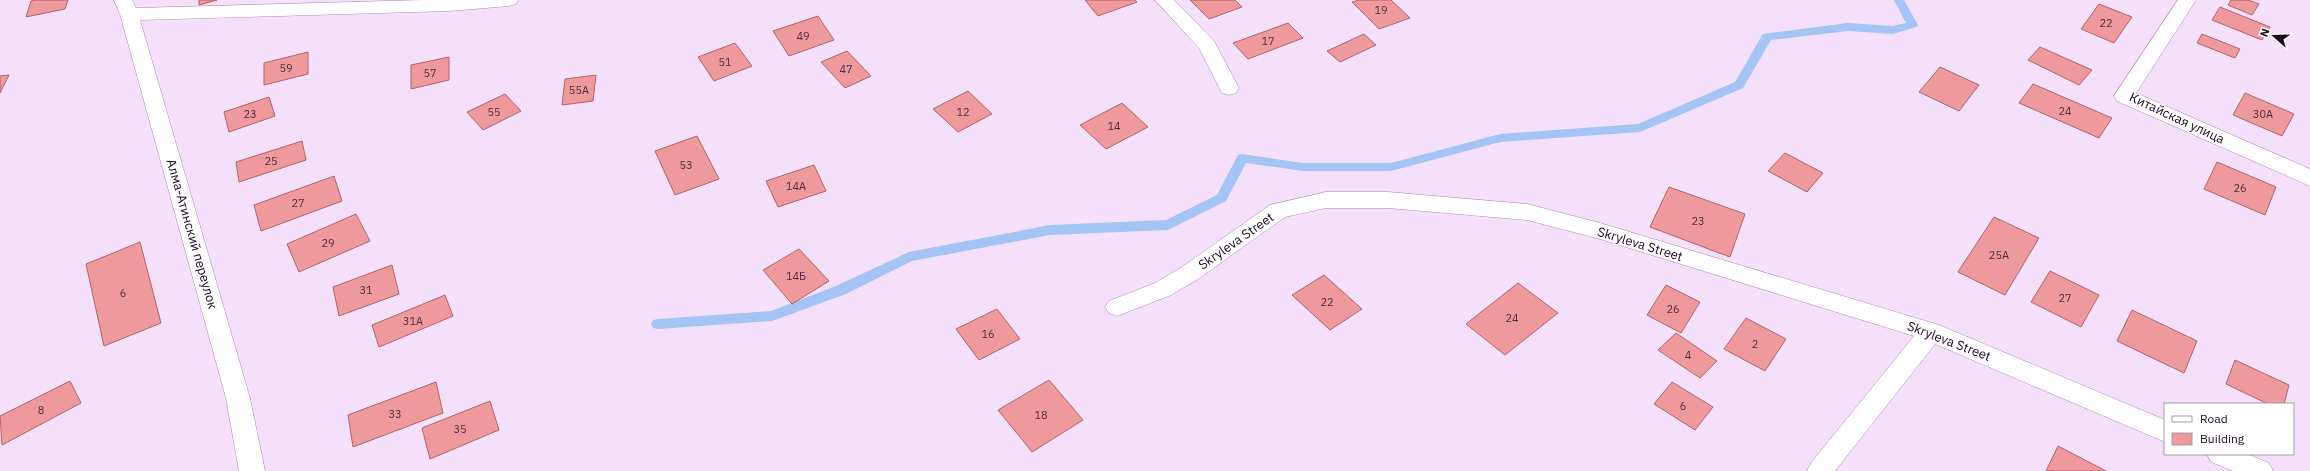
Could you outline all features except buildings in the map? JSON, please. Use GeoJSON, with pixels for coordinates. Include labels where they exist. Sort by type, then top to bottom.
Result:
{"type":"FeatureCollection","features":[{"type":"Feature","properties":{"kind":"street"},"geometry":{"type":"LineString","coordinates":[[126,7],[450,4],[509,0]]}},
{"type":"Feature","properties":{"kind":"street"},"geometry":{"type":"LineString","coordinates":[[1164,0],[1208,44],[1229,88]]}},
{"type":"Feature","properties":{"kind":"street","name":"Китайская улица"},"geometry":{"type":"LineString","coordinates":[[2187,0],[2124,96],[2310,178]]}},
{"type":"Feature","properties":{"kind":"street","name":"Алма-Атинский переулок"},"geometry":{"type":"LineString","coordinates":[[126,7],[238,398],[252,471]]}},
{"type":"Feature","properties":{"kind":"street","name":"Skryleva Street"},"geometry":{"type":"LineString","coordinates":[[1117,307],[1164,289],[1190,274],[1278,211],[1326,200],[1388,200],[1527,212],[1600,231],[1931,332],[2164,431]]}},
{"type":"Feature","properties":{"kind":"street"},"geometry":{"type":"LineString","coordinates":[[1820,471],[1931,332]]}},
{"type":"Feature","properties":{"kind":"street"},"geometry":{"type":"LineString","coordinates":[[2222,455],[2260,471]]}},
{"type":"Feature","properties":{"kind":"waterway"},"geometry":{"type":"LineString","coordinates":[[658,324],[772,316],[841,290],[909,257],[1050,230],[1168,225],[1222,198],[1242,158],[1303,167],[1391,167],[1500,138],[1640,128],[1739,85],[1767,37],[1848,27],[1893,30],[1912,25],[1899,0]]}}]}
